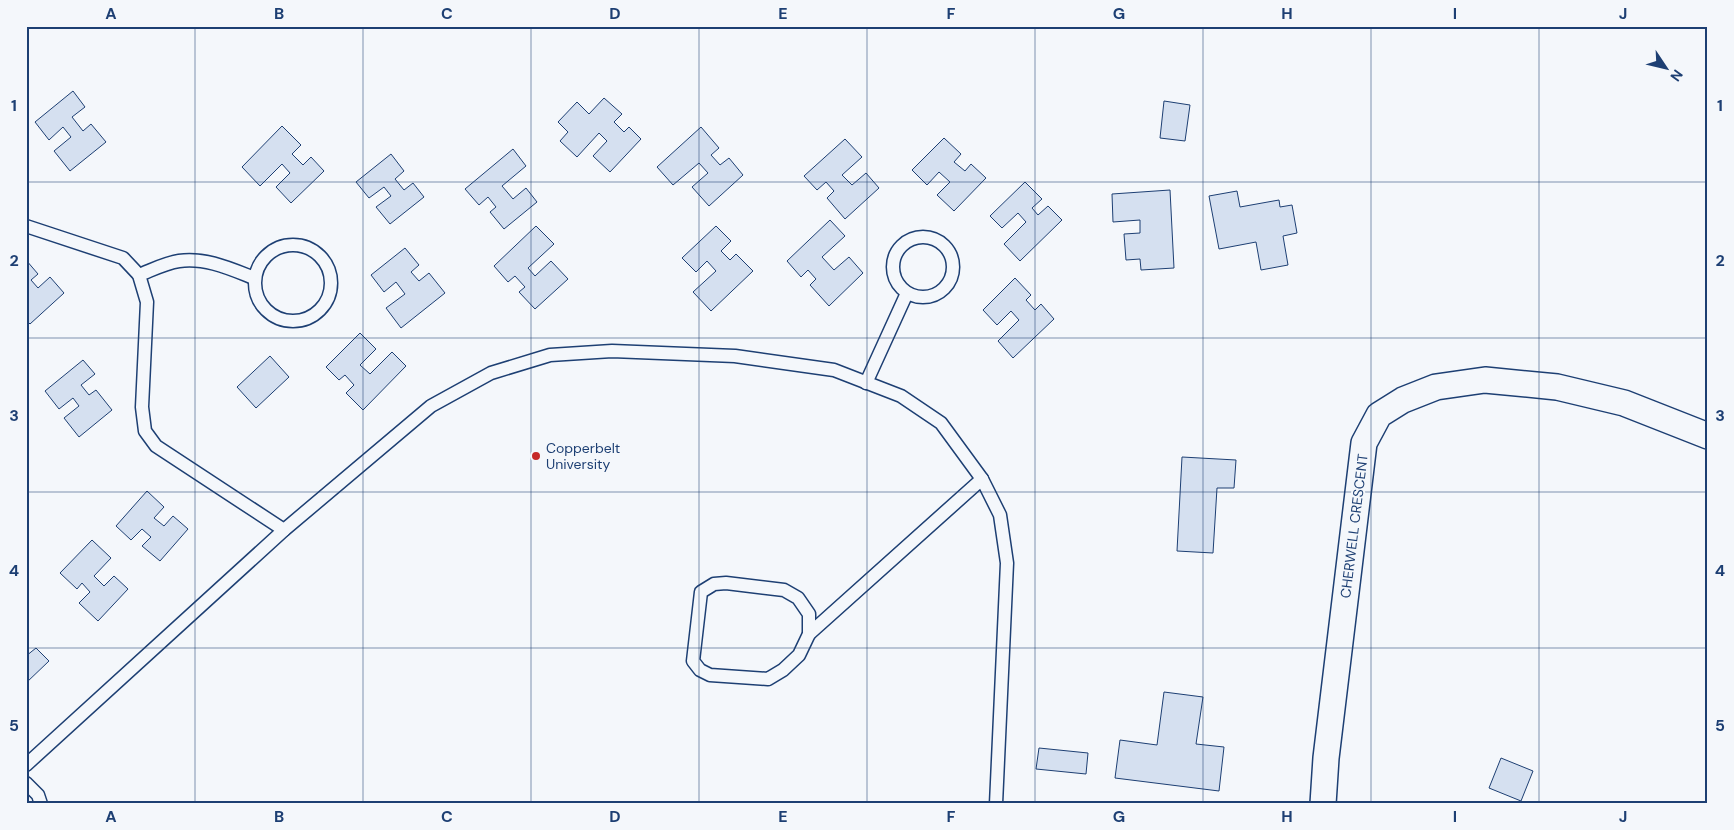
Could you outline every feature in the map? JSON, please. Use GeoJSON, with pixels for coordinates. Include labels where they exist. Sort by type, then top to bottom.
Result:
{"type":"FeatureCollection","features":[{"type":"Feature","properties":{"kind":"street","name":"CHERWELL CRESCENT"},"geometry":{"type":"LineString","coordinates":[[1323,804],[1326,758],[1364,443],[1379,415],[1403,400],[1436,387],[1485,380],[1557,388],[1624,404],[1708,436]]}},
{"type":"Feature","properties":{"kind":"lane"},"geometry":{"type":"LineString","coordinates":[[26,226],[123,258],[139,275],[147,302],[142,408],[145,430],[156,446],[284,530]]}},
{"type":"Feature","properties":{"kind":"lane"},"geometry":{"type":"LineString","coordinates":[[915,237],[931,238],[945,246],[953,260],[952,275],[944,289],[930,297],[915,297],[907,293],[901,289],[893,276],[893,259],[901,246],[915,237]]}},
{"type":"Feature","properties":{"kind":"lane"},"geometry":{"type":"LineString","coordinates":[[303,245],[321,256],[331,276],[328,298],[315,314],[294,321],[273,316],[258,300],[254,278],[263,258],[281,246],[303,245]]}},
{"type":"Feature","properties":{"kind":"lane"},"geometry":{"type":"LineString","coordinates":[[139,275],[180,261],[204,261],[254,278]]}},
{"type":"Feature","properties":{"kind":"lane"},"geometry":{"type":"LineString","coordinates":[[866,383],[907,293]]}},
{"type":"Feature","properties":{"kind":"lane"},"geometry":{"type":"LineString","coordinates":[[26,765],[284,530],[431,406],[490,373],[550,355],[612,351],[735,356],[834,370],[901,396],[941,423],[982,479],[1000,515],[1007,563],[996,804]]}},
{"type":"Feature","properties":{"kind":"lane"},"geometry":{"type":"LineString","coordinates":[[809,634],[810,614],[798,598],[784,590],[726,583],[714,584],[701,592],[693,661],[700,670],[710,675],[768,679],[783,670],[799,655],[809,634],[982,479]]}},
{"type":"Feature","properties":{"kind":"lane"},"geometry":{"type":"LineString","coordinates":[[26,783],[38,795],[41,804]]}},
{"type":"Feature","properties":{"kind":"building"},"geometry":{"type":"Polygon","coordinates":[[[73,91],[85,107],[72,117],[83,131],[91,124],[106,142],[70,171],[54,151],[71,137],[63,127],[49,140],[35,122],[73,91]]]}},
{"type":"Feature","properties":{"kind":"building"},"geometry":{"type":"Polygon","coordinates":[[[604,98],[622,114],[614,122],[624,132],[629,127],[641,139],[610,172],[593,156],[607,141],[599,133],[577,157],[560,141],[568,132],[558,122],[577,102],[589,114],[604,98]]]}},
{"type":"Feature","properties":{"kind":"building"},"geometry":{"type":"Polygon","coordinates":[[[1164,101],[1190,105],[1185,141],[1160,138],[1164,101]]]}},
{"type":"Feature","properties":{"kind":"building"},"geometry":{"type":"Polygon","coordinates":[[[282,126],[301,145],[292,154],[303,165],[311,157],[324,171],[291,203],[276,187],[290,173],[282,164],[260,186],[242,167],[282,126]]]}},
{"type":"Feature","properties":{"kind":"building"},"geometry":{"type":"Polygon","coordinates":[[[701,127],[719,148],[711,155],[720,165],[729,158],[743,175],[709,206],[692,187],[708,173],[699,163],[673,185],[657,167],[701,127]]]}},
{"type":"Feature","properties":{"kind":"building"},"geometry":{"type":"Polygon","coordinates":[[[944,138],[961,154],[954,162],[965,171],[971,164],[986,178],[954,211],[937,195],[950,182],[939,172],[927,185],[912,170],[944,138]]]}},
{"type":"Feature","properties":{"kind":"building"},"geometry":{"type":"Polygon","coordinates":[[[845,139],[862,157],[842,175],[852,185],[866,173],[879,188],[845,219],[827,198],[834,191],[826,182],[817,190],[804,176],[845,139]]]}},
{"type":"Feature","properties":{"kind":"building"},"geometry":{"type":"Polygon","coordinates":[[[513,149],[526,166],[502,186],[513,199],[526,188],[537,202],[504,229],[490,212],[496,207],[488,197],[479,205],[465,189],[513,149]]]}},
{"type":"Feature","properties":{"kind":"building"},"geometry":{"type":"Polygon","coordinates":[[[391,154],[404,171],[395,179],[404,190],[413,183],[424,197],[390,224],[376,207],[391,196],[384,187],[369,198],[356,182],[391,154]]]}},
{"type":"Feature","properties":{"kind":"building"},"geometry":{"type":"Polygon","coordinates":[[[1025,182],[1042,199],[1032,208],[1038,215],[1048,206],[1062,220],[1020,261],[1004,244],[1026,222],[1018,213],[1002,228],[990,216],[1025,182]]]}},
{"type":"Feature","properties":{"kind":"building"},"geometry":{"type":"Polygon","coordinates":[[[1170,190],[1174,268],[1141,270],[1140,259],[1126,260],[1124,234],[1140,233],[1140,220],[1113,222],[1112,194],[1170,190]]]}},
{"type":"Feature","properties":{"kind":"building"},"geometry":{"type":"Polygon","coordinates":[[[1237,191],[1240,207],[1279,200],[1280,207],[1292,205],[1297,233],[1283,236],[1288,265],[1261,270],[1256,242],[1219,249],[1209,196],[1237,191]]]}},
{"type":"Feature","properties":{"kind":"building"},"geometry":{"type":"Polygon","coordinates":[[[830,220],[845,236],[822,257],[834,270],[849,257],[863,273],[829,306],[810,285],[816,279],[808,270],[801,277],[787,261],[830,220]]]}},
{"type":"Feature","properties":{"kind":"building"},"geometry":{"type":"Polygon","coordinates":[[[536,226],[554,244],[528,268],[535,276],[551,261],[568,279],[535,309],[519,292],[525,287],[515,276],[508,282],[494,266],[536,226]]]}},
{"type":"Feature","properties":{"kind":"building"},"geometry":{"type":"Polygon","coordinates":[[[716,226],[731,241],[721,251],[730,260],[736,254],[753,271],[711,311],[693,292],[716,271],[707,261],[696,272],[682,258],[716,226]]]}},
{"type":"Feature","properties":{"kind":"building"},"geometry":{"type":"Polygon","coordinates":[[[405,248],[419,265],[411,272],[419,281],[429,273],[445,293],[401,328],[386,308],[405,294],[396,282],[384,292],[371,275],[405,248]]]}},
{"type":"Feature","properties":{"kind":"building"},"geometry":{"type":"Polygon","coordinates":[[[26,260],[38,274],[31,280],[38,288],[50,277],[64,293],[30,324],[26,320],[26,260]]]}},
{"type":"Feature","properties":{"kind":"building"},"geometry":{"type":"Polygon","coordinates":[[[1015,278],[1031,295],[1026,300],[1035,310],[1041,304],[1054,319],[1013,358],[998,341],[1019,320],[1011,311],[997,325],[983,310],[1015,278]]]}},
{"type":"Feature","properties":{"kind":"building"},"geometry":{"type":"Polygon","coordinates":[[[360,333],[376,349],[360,365],[370,374],[392,352],[406,366],[363,410],[346,393],[354,385],[345,375],[339,380],[326,367],[360,333]]]}},
{"type":"Feature","properties":{"kind":"building"},"geometry":{"type":"Polygon","coordinates":[[[270,356],[289,377],[256,408],[237,387],[270,356]]]}},
{"type":"Feature","properties":{"kind":"building"},"geometry":{"type":"Polygon","coordinates":[[[83,360],[95,374],[81,385],[89,395],[96,390],[112,410],[79,437],[64,418],[79,406],[73,398],[59,409],[45,391],[83,360]]]}},
{"type":"Feature","properties":{"kind":"building"},"geometry":{"type":"Polygon","coordinates":[[[1182,457],[1236,460],[1234,488],[1217,488],[1213,553],[1177,551],[1182,457]]]}},
{"type":"Feature","properties":{"kind":"building"},"geometry":{"type":"Polygon","coordinates":[[[147,491],[164,507],[154,518],[164,526],[173,516],[188,529],[160,561],[142,546],[151,537],[142,529],[131,540],[116,526],[147,491]]]}},
{"type":"Feature","properties":{"kind":"building"},"geometry":{"type":"Polygon","coordinates":[[[92,540],[111,558],[94,576],[104,586],[114,576],[128,589],[98,621],[79,603],[90,592],[82,583],[77,589],[60,573],[92,540]]]}},
{"type":"Feature","properties":{"kind":"building"},"geometry":{"type":"Polygon","coordinates":[[[36,648],[49,661],[26,683],[26,656],[36,648]]]}},
{"type":"Feature","properties":{"kind":"building"},"geometry":{"type":"Polygon","coordinates":[[[1164,692],[1203,697],[1196,744],[1224,747],[1219,791],[1115,778],[1120,740],[1157,745],[1164,692]]]}},
{"type":"Feature","properties":{"kind":"building"},"geometry":{"type":"Polygon","coordinates":[[[1039,748],[1088,753],[1086,774],[1036,769],[1039,748]]]}},
{"type":"Feature","properties":{"kind":"building"},"geometry":{"type":"Polygon","coordinates":[[[1501,758],[1533,771],[1521,801],[1489,788],[1501,758]]]}},
{"type":"Feature","properties":{"kind":"place","name":"Copperbelt University"},"geometry":{"type":"Point","coordinates":[536,456]}}]}
